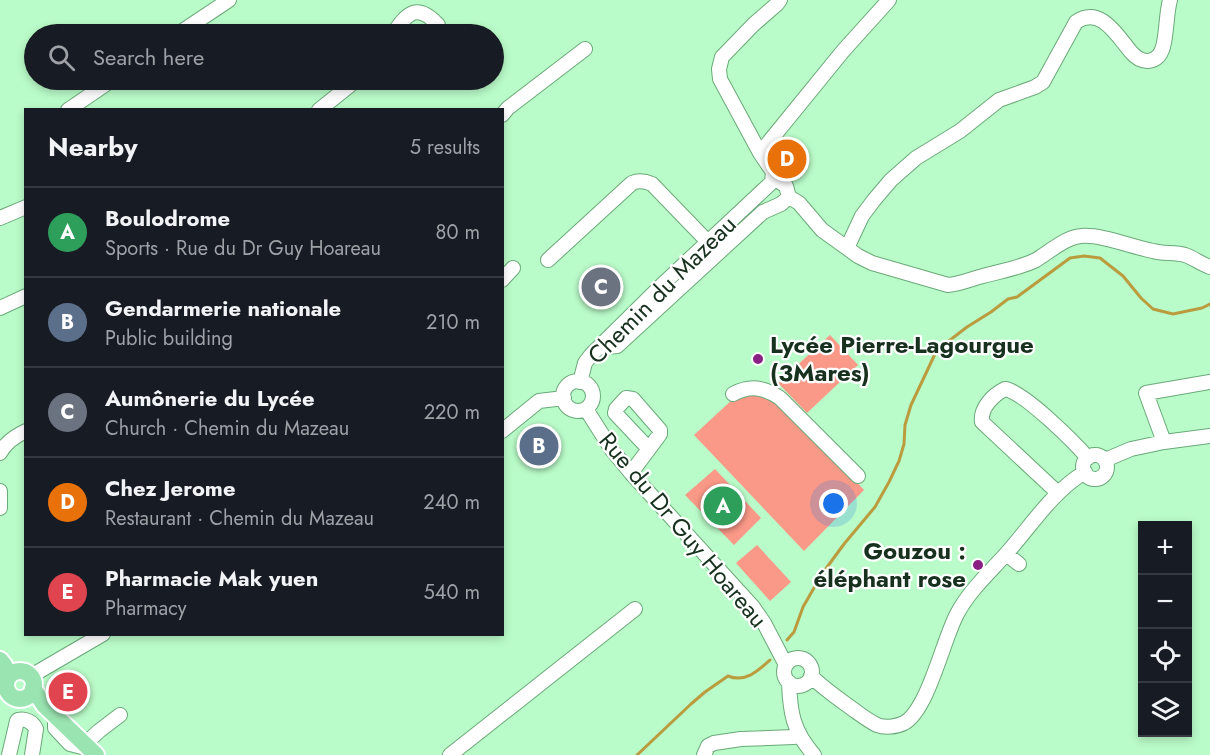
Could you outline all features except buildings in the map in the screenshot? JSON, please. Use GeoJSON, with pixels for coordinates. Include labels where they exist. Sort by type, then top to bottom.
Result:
{"type":"FeatureCollection","features":[{"type":"Feature","properties":{"kind":"main road"},"geometry":{"type":"LineString","coordinates":[[12,684],[50,710],[90,749]]}},
{"type":"Feature","properties":{"kind":"street"},"geometry":{"type":"LineString","coordinates":[[193,24],[229,0]]}},
{"type":"Feature","properties":{"kind":"street"},"geometry":{"type":"LineString","coordinates":[[780,0],[722,57],[719,64],[720,79],[760,153],[773,172],[774,178],[786,186],[789,197],[800,203],[822,230],[858,256],[872,263],[948,285],[960,284],[1035,260],[1049,250],[1079,236],[1091,236],[1151,251],[1190,257],[1210,267]]}},
{"type":"Feature","properties":{"kind":"street"},"geometry":{"type":"LineString","coordinates":[[760,153],[843,51],[889,0]]}},
{"type":"Feature","properties":{"kind":"street"},"geometry":{"type":"LineString","coordinates":[[847,248],[862,216],[874,200],[891,180],[916,158],[960,131],[999,100],[1043,82],[1076,22],[1081,18],[1098,18],[1108,24],[1132,54],[1140,60],[1150,62],[1156,60],[1163,49],[1170,0]]}},
{"type":"Feature","properties":{"kind":"street"},"geometry":{"type":"LineString","coordinates":[[401,24],[408,15],[423,13],[437,24]]}},
{"type":"Feature","properties":{"kind":"street"},"geometry":{"type":"LineString","coordinates":[[504,113],[585,49]]}},
{"type":"Feature","properties":{"kind":"street"},"geometry":{"type":"LineString","coordinates":[[71,108],[97,90]]}},
{"type":"Feature","properties":{"kind":"street"},"geometry":{"type":"LineString","coordinates":[[321,108],[344,90]]}},
{"type":"Feature","properties":{"kind":"street","name":"Chemin du Mazeau"},"geometry":{"type":"LineString","coordinates":[[580,382],[585,363],[591,355],[767,188],[774,178]]}},
{"type":"Feature","properties":{"kind":"street"},"geometry":{"type":"LineString","coordinates":[[548,260],[636,181],[652,184],[708,242]]}},
{"type":"Feature","properties":{"kind":"street"},"geometry":{"type":"LineString","coordinates":[[598,348],[617,346],[762,212],[782,204],[789,197]]}},
{"type":"Feature","properties":{"kind":"street"},"geometry":{"type":"LineString","coordinates":[[0,218],[24,208]]}},
{"type":"Feature","properties":{"kind":"street"},"geometry":{"type":"LineString","coordinates":[[504,278],[513,268]]}},
{"type":"Feature","properties":{"kind":"street"},"geometry":{"type":"LineString","coordinates":[[0,308],[24,297]]}},
{"type":"Feature","properties":{"kind":"street"},"geometry":{"type":"LineString","coordinates":[[580,382],[589,386],[593,394],[592,401],[586,409],[578,411],[570,408],[564,398],[568,386],[580,382]]}},
{"type":"Feature","properties":{"kind":"street"},"geometry":{"type":"LineString","coordinates":[[1164,442],[1146,393],[1210,382]]}},
{"type":"Feature","properties":{"kind":"street"},"geometry":{"type":"LineString","coordinates":[[732,394],[742,389],[770,391],[780,398],[858,476]]}},
{"type":"Feature","properties":{"kind":"street"},"geometry":{"type":"LineString","coordinates":[[814,755],[800,735],[790,708],[790,700],[805,682],[811,667],[805,660],[796,658],[789,662],[784,672],[805,682],[867,719],[879,725],[892,726],[903,723],[913,716],[924,699],[957,613],[975,586],[1006,554],[1058,493],[1086,465],[1097,455],[1105,460],[1107,470],[1100,478],[1089,477],[1086,465],[1060,429],[1016,393],[1005,389],[992,397],[981,415],[982,422],[1058,493]]}},
{"type":"Feature","properties":{"kind":"street"},"geometry":{"type":"LineString","coordinates":[[504,429],[539,401],[564,398]]}},
{"type":"Feature","properties":{"kind":"street","name":"Rue du Dr Guy Hoareau"},"geometry":{"type":"LineString","coordinates":[[586,409],[607,442],[631,473],[753,608],[789,662]]}},
{"type":"Feature","properties":{"kind":"street"},"geometry":{"type":"LineString","coordinates":[[0,453],[11,438],[24,431]]}},
{"type":"Feature","properties":{"kind":"street"},"geometry":{"type":"LineString","coordinates":[[1105,460],[1131,449],[1210,436]]}},
{"type":"Feature","properties":{"kind":"street"},"geometry":{"type":"LineString","coordinates":[[631,473],[648,448]]}},
{"type":"Feature","properties":{"kind":"street"},"geometry":{"type":"LineString","coordinates":[[0,491],[0,508]]}},
{"type":"Feature","properties":{"kind":"street"},"geometry":{"type":"LineString","coordinates":[[1006,554],[1019,564]]}},
{"type":"Feature","properties":{"kind":"street"},"geometry":{"type":"LineString","coordinates":[[450,755],[634,609]]}},
{"type":"Feature","properties":{"kind":"street"},"geometry":{"type":"LineString","coordinates":[[12,684],[99,636]]}},
{"type":"Feature","properties":{"kind":"street"},"geometry":{"type":"LineString","coordinates":[[90,749],[99,731],[120,715]]}},
{"type":"Feature","properties":{"kind":"street"},"geometry":{"type":"LineString","coordinates":[[9,755],[17,721],[23,719],[35,725],[32,755]]}},
{"type":"Feature","properties":{"kind":"street"},"geometry":{"type":"LineString","coordinates":[[704,755],[708,746],[714,743],[800,735]]}},
{"type":"Feature","properties":{"kind":"shaded area"},"geometry":{"type":"Polygon","coordinates":[[[830,335],[858,365],[807,413],[778,383],[830,335]]]}},
{"type":"Feature","properties":{"kind":"shaded area"},"geometry":{"type":"Polygon","coordinates":[[[758,393],[785,405],[864,490],[804,551],[694,435],[733,399],[758,393]]]}},
{"type":"Feature","properties":{"kind":"shaded area"},"geometry":{"type":"Polygon","coordinates":[[[715,469],[761,518],[734,545],[685,495],[715,469]]]}},
{"type":"Feature","properties":{"kind":"shaded area"},"geometry":{"type":"Polygon","coordinates":[[[757,545],[791,582],[770,601],[736,563],[757,545]]]}},
{"type":"Feature","properties":{"kind":"waterway"},"geometry":{"type":"LineString","coordinates":[[787,640],[794,632],[803,607],[822,574],[875,507],[889,482],[904,444],[905,425],[911,405],[935,354],[941,347],[1008,299],[1017,297],[1070,258],[1084,256],[1100,258],[1123,276],[1153,309],[1173,314],[1210,304]]}},
{"type":"Feature","properties":{"kind":"waterway"},"geometry":{"type":"LineString","coordinates":[[637,755],[705,692],[728,676],[740,678],[751,675],[770,660]]}},
{"type":"Feature","properties":{"kind":"place","name":"Chez Jerome"},"geometry":{"type":"Point","coordinates":[787,159]}},
{"type":"Feature","properties":{"kind":"place","name":"Aumônerie du Lycée"},"geometry":{"type":"Point","coordinates":[601,287]}},
{"type":"Feature","properties":{"kind":"place","name":"Lycée Pierre-Lagourgue (3Mares)"},"geometry":{"type":"Point","coordinates":[758,359]}},
{"type":"Feature","properties":{"kind":"place","name":"Gendarmerie nationale"},"geometry":{"type":"Point","coordinates":[539,446]}},
{"type":"Feature","properties":{"kind":"place","name":"Boulodrome"},"geometry":{"type":"Point","coordinates":[723,506]}},
{"type":"Feature","properties":{"kind":"place","name":"Gouzou : éléphant rose"},"geometry":{"type":"Point","coordinates":[978,565]}},
{"type":"Feature","properties":{"kind":"place","name":"Pharmacie Mak yuen"},"geometry":{"type":"Point","coordinates":[68,692]}}]}
